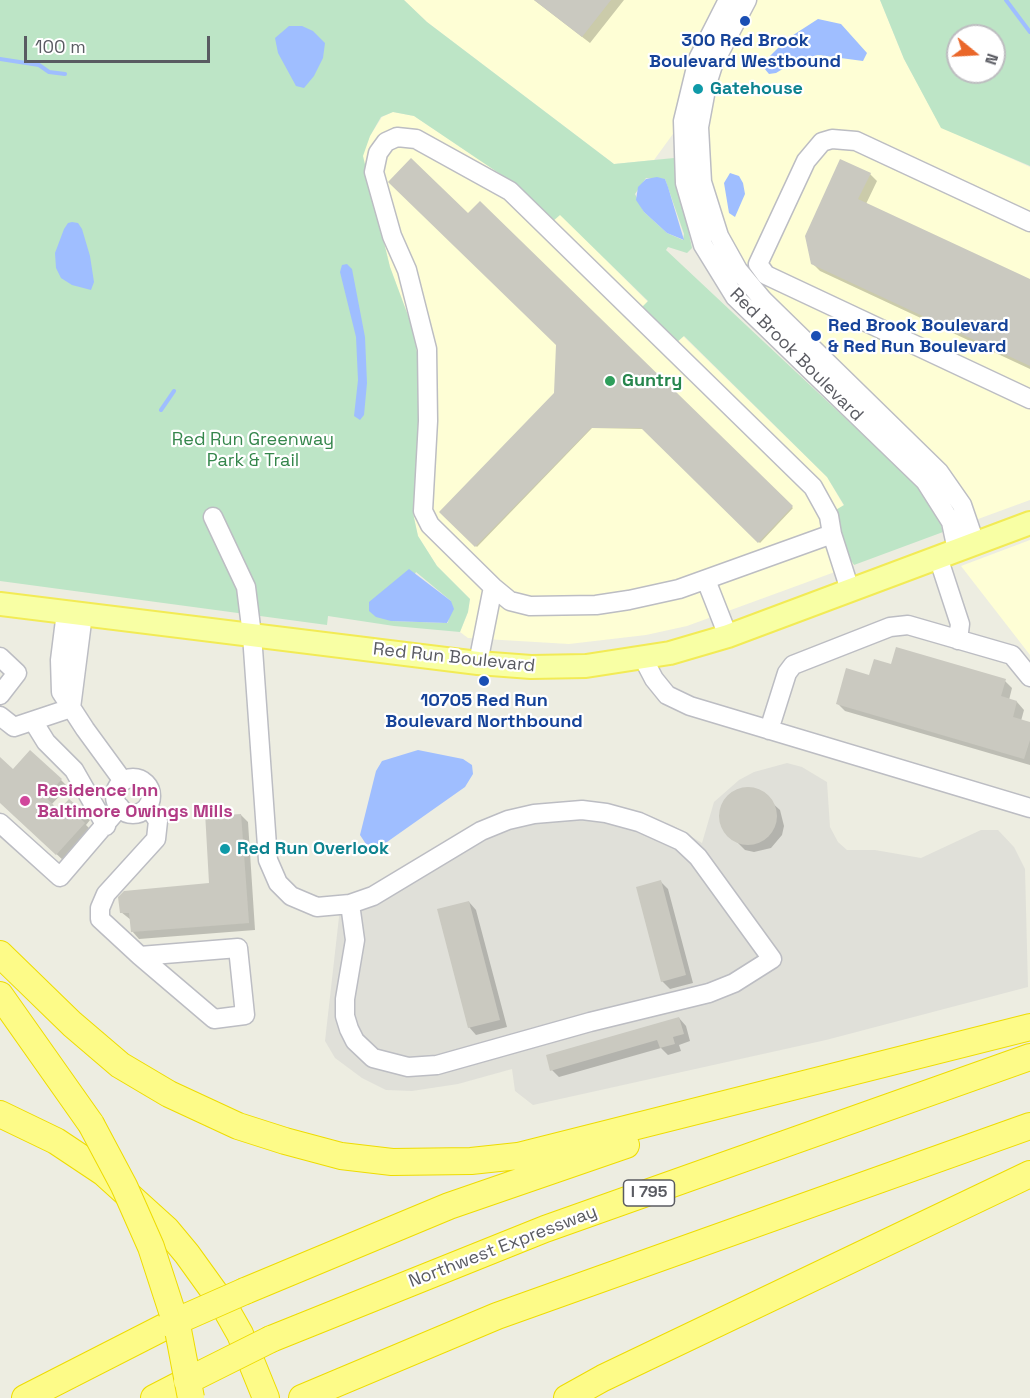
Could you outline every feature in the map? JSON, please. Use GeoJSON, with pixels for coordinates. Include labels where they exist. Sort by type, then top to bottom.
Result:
{"type":"FeatureCollection","features":[{"type":"Feature","properties":{"kind":"highway"},"geometry":{"type":"LineString","coordinates":[[0,954],[72,1024],[120,1065],[169,1094],[238,1126],[285,1141],[341,1156],[382,1160],[471,1161],[518,1156],[1030,1027]]}},
{"type":"Feature","properties":{"kind":"highway"},"geometry":{"type":"LineString","coordinates":[[0,995],[92,1124],[132,1203],[155,1257],[178,1330],[189,1390]]}},
{"type":"Feature","properties":{"kind":"highway"},"geometry":{"type":"LineString","coordinates":[[25,1398],[170,1324],[377,1234],[526,1179],[643,1140],[928,1053]]}},
{"type":"Feature","properties":{"kind":"highway","name":"Northwest Expressway"},"geometry":{"type":"LineString","coordinates":[[154,1398],[189,1390],[271,1339],[545,1229],[1030,1057]]}},
{"type":"Feature","properties":{"kind":"highway"},"geometry":{"type":"LineString","coordinates":[[0,1114],[56,1141],[96,1168],[121,1186],[166,1230],[187,1254],[223,1304],[256,1368],[266,1398]]}},
{"type":"Feature","properties":{"kind":"highway"},"geometry":{"type":"LineString","coordinates":[[302,1398],[497,1316],[1030,1126]]}},
{"type":"Feature","properties":{"kind":"highway"},"geometry":{"type":"LineString","coordinates":[[567,1398],[634,1363],[1030,1174]]}},
{"type":"Feature","properties":{"kind":"main road","name":"Red Run Boulevard"},"geometry":{"type":"LineString","coordinates":[[0,604],[478,663],[558,667],[644,658],[728,636],[1030,523]]}},
{"type":"Feature","properties":{"kind":"street","name":"Red Brook Boulevard"},"geometry":{"type":"LineString","coordinates":[[694,106],[698,59],[728,0]]}},
{"type":"Feature","properties":{"kind":"street","name":"Red Brook Boulevard"},"geometry":{"type":"LineString","coordinates":[[747,0],[722,45],[681,141],[685,183],[696,227],[723,280],[752,314],[925,481],[951,522],[957,550],[960,624],[958,640]]}},
{"type":"Feature","properties":{"kind":"street"},"geometry":{"type":"LineString","coordinates":[[832,534],[680,589],[629,600],[558,607],[530,606],[510,601],[493,587],[430,525],[423,511],[428,421],[427,349],[407,270],[392,236],[374,172],[378,153],[386,142],[397,137],[416,139],[510,191],[813,487],[829,516],[832,534],[850,590]]}},
{"type":"Feature","properties":{"kind":"street"},"geometry":{"type":"LineString","coordinates":[[1030,222],[856,141],[832,139],[814,149],[806,161],[758,264],[766,275],[1030,399]]}},
{"type":"Feature","properties":{"kind":"street"},"geometry":{"type":"LineString","coordinates":[[213,517],[242,576],[252,635],[267,847],[272,873],[286,892],[307,905],[325,908],[350,904],[373,896],[482,831],[508,820],[534,814],[571,810],[606,813],[639,822],[681,841],[698,857],[772,959],[734,983],[710,993],[591,1022],[437,1065],[408,1067],[373,1058],[355,1041],[349,1029],[345,1016],[345,999],[355,940],[350,904]]}},
{"type":"Feature","properties":{"kind":"street"},"geometry":{"type":"LineString","coordinates":[[705,580],[728,636]]}},
{"type":"Feature","properties":{"kind":"street"},"geometry":{"type":"LineString","coordinates":[[478,663],[493,587]]}},
{"type":"Feature","properties":{"kind":"street"},"geometry":{"type":"LineString","coordinates":[[75,613],[71,708],[123,781]]}},
{"type":"Feature","properties":{"kind":"street"},"geometry":{"type":"LineString","coordinates":[[769,730],[787,674],[793,665],[890,627],[908,625],[1012,655],[1030,677]]}},
{"type":"Feature","properties":{"kind":"street"},"geometry":{"type":"LineString","coordinates":[[0,657],[17,673],[0,695]]}},
{"type":"Feature","properties":{"kind":"street"},"geometry":{"type":"LineString","coordinates":[[644,658],[654,679],[667,695],[690,706],[1030,808]]}},
{"type":"Feature","properties":{"kind":"street"},"geometry":{"type":"LineString","coordinates":[[0,716],[14,727],[71,708]]}},
{"type":"Feature","properties":{"kind":"street"},"geometry":{"type":"LineString","coordinates":[[33,721],[46,742],[74,770],[106,826]]}},
{"type":"Feature","properties":{"kind":"street"},"geometry":{"type":"LineString","coordinates":[[0,823],[60,877],[120,807],[116,790],[123,781],[134,778],[144,781],[150,790],[148,806],[158,822],[156,839],[106,894],[99,915],[104,923],[140,956],[214,1019],[245,1015],[238,948],[140,956]]}},
{"type":"Feature","properties":{"kind":"street"},"geometry":{"type":"LineString","coordinates":[[120,807],[134,814],[148,806]]}},
{"type":"Feature","properties":{"kind":"shaded area"},"geometry":{"type":"Polygon","coordinates":[[[404,0],[880,0],[904,59],[941,127],[1030,167],[1030,500],[959,526],[953,508],[933,477],[742,290],[721,258],[678,127],[654,160],[614,164],[427,22],[404,0]]]}},
{"type":"Feature","properties":{"kind":"shaded area"},"geometry":{"type":"Polygon","coordinates":[[[393,112],[414,116],[506,178],[552,222],[560,214],[648,302],[642,308],[677,342],[683,336],[827,477],[844,506],[843,548],[854,565],[687,626],[646,635],[569,644],[468,638],[460,632],[468,612],[470,599],[437,566],[418,536],[413,513],[413,329],[390,267],[362,156],[370,136],[382,117],[393,112]]]}},
{"type":"Feature","properties":{"kind":"shaded area"},"geometry":{"type":"Polygon","coordinates":[[[1030,540],[1030,655],[961,566],[1030,540]]]}},
{"type":"Feature","properties":{"kind":"shaded area"},"geometry":{"type":"Polygon","coordinates":[[[787,763],[802,767],[827,782],[830,827],[838,842],[847,850],[875,850],[921,858],[981,830],[998,830],[1014,847],[1025,869],[1028,987],[826,1040],[533,1105],[515,1091],[512,1069],[458,1084],[412,1091],[386,1090],[362,1078],[335,1058],[325,1041],[339,917],[335,899],[350,896],[390,879],[501,813],[541,804],[573,801],[607,803],[649,815],[674,826],[702,843],[714,802],[739,780],[754,772],[787,763]]]}},
{"type":"Feature","properties":{"kind":"green space","name":"Red Run Greenway Park & Trail"},"geometry":{"type":"Polygon","coordinates":[[[0,0],[404,0],[427,22],[614,164],[674,158],[692,248],[687,253],[668,247],[666,250],[925,493],[937,512],[943,532],[854,565],[843,548],[834,511],[844,505],[827,477],[684,336],[676,343],[641,308],[648,301],[560,215],[552,222],[506,178],[414,116],[393,112],[381,117],[370,136],[363,156],[390,267],[413,329],[422,381],[413,513],[418,536],[437,566],[470,599],[468,612],[460,632],[394,626],[328,616],[327,625],[0,581],[0,0]],[[646,178],[635,194],[644,212],[667,233],[683,240],[684,234],[665,179],[646,178]],[[416,572],[391,621],[448,623],[451,601],[416,572]]]}},
{"type":"Feature","properties":{"kind":"green space"},"geometry":{"type":"Polygon","coordinates":[[[880,0],[1030,0],[1030,166],[941,128],[904,59],[880,0]]]}},
{"type":"Feature","properties":{"kind":"water"},"geometry":{"type":"Polygon","coordinates":[[[818,19],[841,24],[867,53],[863,61],[818,55],[796,61],[776,73],[769,74],[764,68],[770,56],[787,39],[818,19]]]}},
{"type":"Feature","properties":{"kind":"water"},"geometry":{"type":"Polygon","coordinates":[[[289,26],[302,26],[313,31],[325,43],[323,58],[314,76],[304,88],[296,86],[278,53],[275,38],[289,26]]]}},
{"type":"Feature","properties":{"kind":"water"},"geometry":{"type":"Polygon","coordinates":[[[730,173],[739,176],[745,194],[735,217],[729,213],[724,183],[730,173]]]}},
{"type":"Feature","properties":{"kind":"water"},"geometry":{"type":"Polygon","coordinates":[[[657,177],[665,179],[684,240],[667,233],[644,212],[636,200],[638,187],[646,179],[657,177]]]}},
{"type":"Feature","properties":{"kind":"water"},"geometry":{"type":"Polygon","coordinates":[[[68,223],[78,223],[82,229],[90,256],[94,282],[91,290],[72,285],[61,278],[56,268],[55,253],[64,229],[68,223]]]}},
{"type":"Feature","properties":{"kind":"water"},"geometry":{"type":"Polygon","coordinates":[[[347,264],[352,269],[365,337],[367,383],[364,415],[360,420],[354,416],[358,380],[356,337],[340,272],[342,265],[347,264]]]}},
{"type":"Feature","properties":{"kind":"water"},"geometry":{"type":"Polygon","coordinates":[[[409,569],[451,601],[454,609],[447,623],[391,621],[376,617],[369,611],[369,602],[409,569]]]}},
{"type":"Feature","properties":{"kind":"water"},"geometry":{"type":"Polygon","coordinates":[[[418,750],[463,759],[472,765],[473,774],[465,787],[387,842],[375,847],[366,844],[360,835],[376,771],[382,761],[418,750]]]}},
{"type":"Feature","properties":{"kind":"building"},"geometry":{"type":"Polygon","coordinates":[[[534,0],[611,0],[582,37],[534,0]]]}},
{"type":"Feature","properties":{"kind":"building"},"geometry":{"type":"Polygon","coordinates":[[[411,158],[468,213],[480,201],[793,506],[758,543],[641,428],[591,428],[475,547],[439,512],[554,393],[556,345],[388,182],[411,158]]]}},
{"type":"Feature","properties":{"kind":"building"},"geometry":{"type":"Polygon","coordinates":[[[840,159],[871,173],[858,199],[1030,279],[1030,366],[811,264],[805,236],[840,159]]]}},
{"type":"Feature","properties":{"kind":"building"},"geometry":{"type":"Polygon","coordinates":[[[896,647],[1006,679],[1001,696],[1017,701],[1013,717],[1030,722],[1030,740],[1024,759],[836,704],[846,668],[869,675],[874,659],[891,664],[896,647]]]}},
{"type":"Feature","properties":{"kind":"building","name":"Residence Inn Baltimore Owings Mills"},"geometry":{"type":"Polygon","coordinates":[[[30,750],[62,779],[45,797],[59,810],[69,799],[84,812],[79,817],[85,823],[56,855],[0,803],[0,757],[13,769],[30,750]]]}},
{"type":"Feature","properties":{"kind":"building"},"geometry":{"type":"Polygon","coordinates":[[[748,787],[759,789],[772,800],[777,816],[775,827],[764,840],[748,845],[737,843],[724,832],[719,816],[721,805],[732,792],[748,787]]]}},
{"type":"Feature","properties":{"kind":"building","name":"Red Run Overlook"},"geometry":{"type":"Polygon","coordinates":[[[225,809],[225,815],[241,814],[249,923],[131,932],[129,913],[120,913],[118,897],[124,891],[209,883],[205,812],[225,809]]]}},
{"type":"Feature","properties":{"kind":"building"},"geometry":{"type":"Polygon","coordinates":[[[661,880],[686,975],[661,982],[636,887],[661,880]]]}},
{"type":"Feature","properties":{"kind":"building"},"geometry":{"type":"Polygon","coordinates":[[[469,901],[500,1020],[468,1028],[437,909],[469,901]]]}},
{"type":"Feature","properties":{"kind":"building"},"geometry":{"type":"Polygon","coordinates":[[[679,1017],[684,1034],[673,1037],[675,1044],[660,1048],[657,1040],[550,1071],[546,1055],[679,1017]]]}},
{"type":"Feature","properties":{"kind":"waterway"},"geometry":{"type":"LineString","coordinates":[[1006,0],[1030,32]]}},
{"type":"Feature","properties":{"kind":"waterway"},"geometry":{"type":"LineString","coordinates":[[0,59],[39,65],[49,72],[65,74]]}},
{"type":"Feature","properties":{"kind":"waterway"},"geometry":{"type":"LineString","coordinates":[[161,410],[174,391]]}},
{"type":"Feature","properties":{"kind":"place","name":"300 Red Brook Boulevard Westbound"},"geometry":{"type":"Point","coordinates":[745,21]}},
{"type":"Feature","properties":{"kind":"place","name":"Gatehouse"},"geometry":{"type":"Point","coordinates":[698,89]}},
{"type":"Feature","properties":{"kind":"place","name":"Red Brook Boulevard & Red Run Boulevard"},"geometry":{"type":"Point","coordinates":[816,336]}},
{"type":"Feature","properties":{"kind":"place","name":"Guntry"},"geometry":{"type":"Point","coordinates":[610,381]}},
{"type":"Feature","properties":{"kind":"place","name":"10705 Red Run Boulevard Northbound"},"geometry":{"type":"Point","coordinates":[484,681]}},
{"type":"Feature","properties":{"kind":"place","name":"Residence Inn Baltimore Owings Mills"},"geometry":{"type":"Point","coordinates":[25,801]}},
{"type":"Feature","properties":{"kind":"place","name":"Red Run Overlook"},"geometry":{"type":"Point","coordinates":[225,849]}}]}
